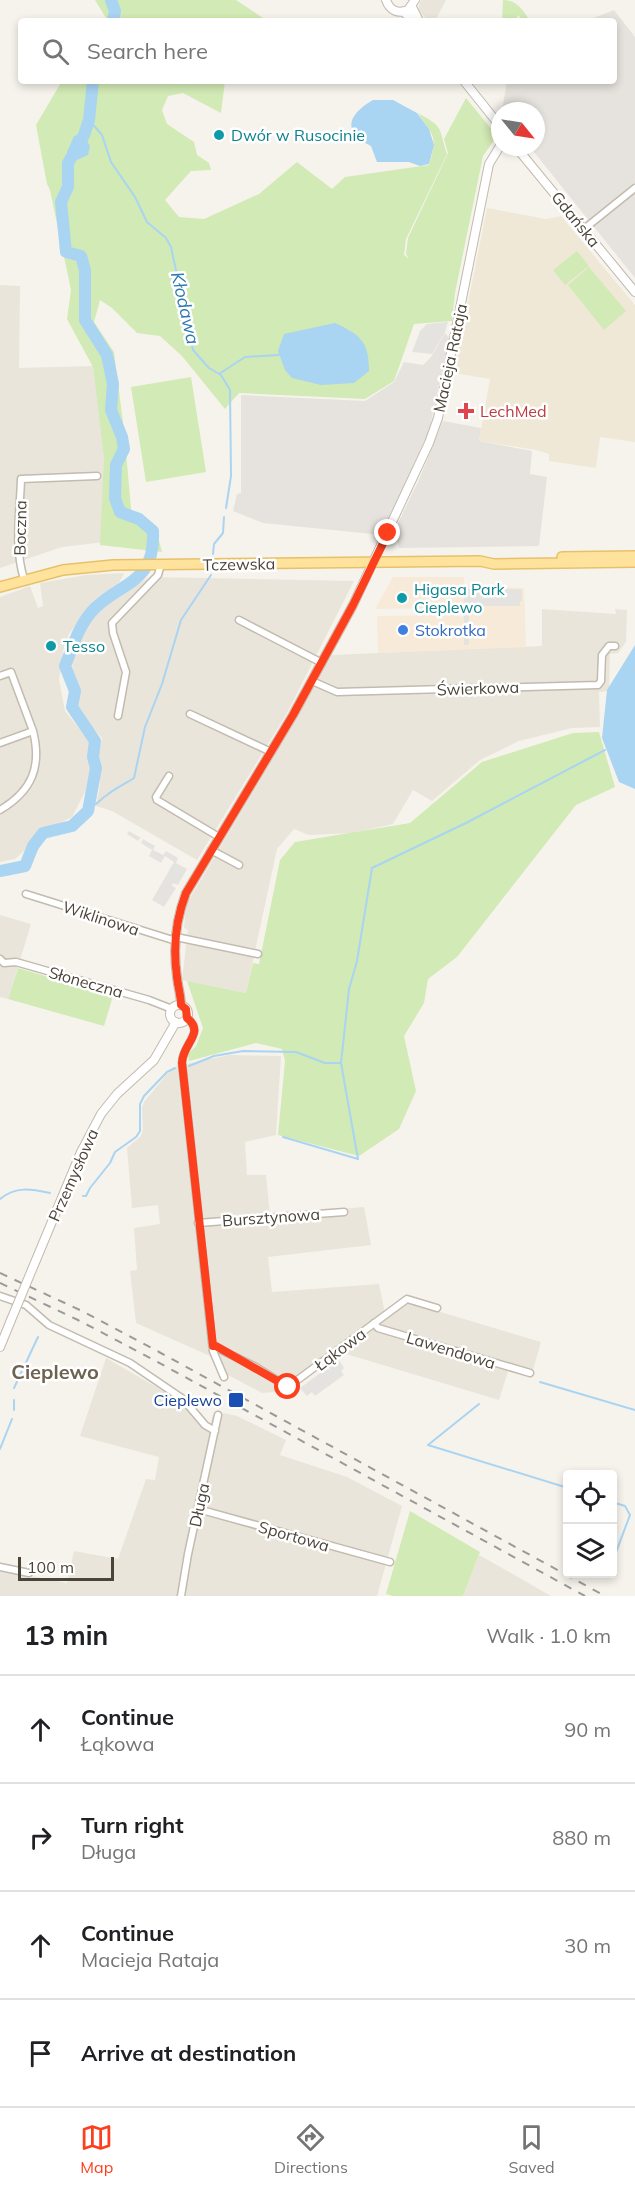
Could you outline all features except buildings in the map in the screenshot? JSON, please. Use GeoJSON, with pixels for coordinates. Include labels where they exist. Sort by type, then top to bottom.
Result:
{"type":"FeatureCollection","features":[{"type":"Feature","properties":{"kind":"main road","name":"Tczewska"},"geometry":{"type":"LineString","coordinates":[[0,587],[24,579],[87,567],[139,564],[374,563],[635,556]]}},
{"type":"Feature","properties":{"kind":"main road","name":"Tczewska"},"geometry":{"type":"LineString","coordinates":[[480,561],[494,564],[635,562]]}},
{"type":"Feature","properties":{"kind":"street"},"geometry":{"type":"LineString","coordinates":[[386,0],[393,10],[404,12],[410,18]]}},
{"type":"Feature","properties":{"kind":"street"},"geometry":{"type":"LineString","coordinates":[[404,12],[414,3],[418,18]]}},
{"type":"Feature","properties":{"kind":"street"},"geometry":{"type":"LineString","coordinates":[[466,84],[491,115]]}},
{"type":"Feature","properties":{"kind":"street","name":"Macieja Rataja"},"geometry":{"type":"LineString","coordinates":[[374,563],[436,425],[489,164],[494,156]]}},
{"type":"Feature","properties":{"kind":"street","name":"Gdańska"},"geometry":{"type":"LineString","coordinates":[[523,156],[635,292]]}},
{"type":"Feature","properties":{"kind":"street"},"geometry":{"type":"LineString","coordinates":[[584,229],[635,188]]}},
{"type":"Feature","properties":{"kind":"street","name":"Boczna"},"geometry":{"type":"LineString","coordinates":[[24,579],[19,552],[21,479],[97,476]]}},
{"type":"Feature","properties":{"kind":"street"},"geometry":{"type":"LineString","coordinates":[[181,1005],[172,1010],[171,1017],[176,1022],[183,1022],[187,1018],[188,1011],[181,1005],[176,971],[176,939],[180,912],[186,893],[312,681],[374,563]]}},
{"type":"Feature","properties":{"kind":"street"},"geometry":{"type":"LineString","coordinates":[[118,716],[126,672],[112,633],[112,623],[158,575],[157,564]]}},
{"type":"Feature","properties":{"kind":"street"},"geometry":{"type":"LineString","coordinates":[[239,621],[322,663]]}},
{"type":"Feature","properties":{"kind":"street","name":"Świerkowa"},"geometry":{"type":"LineString","coordinates":[[312,681],[337,692],[598,685],[601,681],[602,655],[609,646],[615,646]]}},
{"type":"Feature","properties":{"kind":"street"},"geometry":{"type":"LineString","coordinates":[[0,676],[11,672],[33,731],[37,756],[34,772],[22,793],[0,810]]}},
{"type":"Feature","properties":{"kind":"street"},"geometry":{"type":"LineString","coordinates":[[190,714],[271,752]]}},
{"type":"Feature","properties":{"kind":"street"},"geometry":{"type":"LineString","coordinates":[[0,743],[33,731]]}},
{"type":"Feature","properties":{"kind":"street"},"geometry":{"type":"LineString","coordinates":[[170,776],[156,797],[157,800],[219,837]]}},
{"type":"Feature","properties":{"kind":"street"},"geometry":{"type":"LineString","coordinates":[[210,850],[239,866]]}},
{"type":"Feature","properties":{"kind":"street","name":"Wiklinowa"},"geometry":{"type":"LineString","coordinates":[[26,894],[176,939],[258,954]]}},
{"type":"Feature","properties":{"kind":"street","name":"Słoneczna"},"geometry":{"type":"LineString","coordinates":[[0,959],[4,963],[16,962],[149,1000],[172,1010]]}},
{"type":"Feature","properties":{"kind":"street"},"geometry":{"type":"LineString","coordinates":[[187,1018],[192,1021],[195,1030],[191,1041],[183,1050],[182,1063],[198,1223],[214,1357],[224,1377]]}},
{"type":"Feature","properties":{"kind":"street","name":"Przemysłowa"},"geometry":{"type":"LineString","coordinates":[[0,1347],[81,1152],[101,1114],[117,1094],[154,1059],[176,1022]]}},
{"type":"Feature","properties":{"kind":"street","name":"Bursztynowa"},"geometry":{"type":"LineString","coordinates":[[198,1223],[344,1212]]}},
{"type":"Feature","properties":{"kind":"street"},"geometry":{"type":"LineString","coordinates":[[0,1296],[26,1305],[49,1325],[130,1363],[183,1399],[205,1425],[215,1431]]}},
{"type":"Feature","properties":{"kind":"street","name":"Łąkowa"},"geometry":{"type":"LineString","coordinates":[[213,1346],[256,1367],[288,1387],[408,1299],[437,1308]]}},
{"type":"Feature","properties":{"kind":"street","name":"Lawendowa"},"geometry":{"type":"LineString","coordinates":[[374,1323],[378,1328],[530,1373]]}},
{"type":"Feature","properties":{"kind":"street","name":"Długa"},"geometry":{"type":"LineString","coordinates":[[181,1596],[218,1415]]}},
{"type":"Feature","properties":{"kind":"street","name":"Sportowa"},"geometry":{"type":"LineString","coordinates":[[198,1509],[390,1562]]}},
{"type":"Feature","properties":{"kind":"street"},"geometry":{"type":"LineString","coordinates":[[0,1567],[29,1573]]}},
{"type":"Feature","properties":{"kind":"shaded area"},"geometry":{"type":"Polygon","coordinates":[[[421,0],[446,0],[437,18],[426,18],[418,9],[421,0]]]}},
{"type":"Feature","properties":{"kind":"shaded area"},"geometry":{"type":"Polygon","coordinates":[[[614,10],[635,37],[635,278],[537,156],[545,156],[545,102],[504,102],[506,84],[617,84],[617,18],[594,18],[614,10]]]}},
{"type":"Feature","properties":{"kind":"shaded area"},"geometry":{"type":"Polygon","coordinates":[[[487,208],[546,219],[561,216],[635,305],[635,442],[600,437],[596,468],[549,461],[549,454],[537,450],[479,441],[490,379],[454,373],[487,208]]]}},
{"type":"Feature","properties":{"kind":"shaded area"},"geometry":{"type":"Polygon","coordinates":[[[0,285],[20,286],[19,368],[93,366],[114,541],[62,547],[0,568],[0,285]]]}},
{"type":"Feature","properties":{"kind":"shaded area"},"geometry":{"type":"Polygon","coordinates":[[[448,322],[432,354],[412,352],[420,331],[427,324],[448,322]]]}},
{"type":"Feature","properties":{"kind":"shaded area"},"geometry":{"type":"Polygon","coordinates":[[[445,333],[449,338],[429,431],[382,535],[263,523],[233,511],[237,494],[241,493],[241,395],[365,401],[394,382],[404,362],[423,365],[431,357],[445,333]]]}},
{"type":"Feature","properties":{"kind":"shaded area"},"geometry":{"type":"Polygon","coordinates":[[[443,421],[481,428],[479,441],[532,451],[530,474],[547,477],[539,546],[399,548],[395,529],[418,482],[443,421]]]}},
{"type":"Feature","properties":{"kind":"shaded area"},"geometry":{"type":"Polygon","coordinates":[[[124,573],[118,585],[93,601],[69,634],[63,651],[59,680],[65,711],[90,742],[91,772],[85,792],[72,817],[35,835],[25,850],[15,859],[0,862],[0,597],[30,586],[38,608],[43,606],[40,583],[86,575],[124,573]]]}},
{"type":"Feature","properties":{"kind":"shaded area"},"geometry":{"type":"Polygon","coordinates":[[[150,577],[354,581],[287,713],[197,860],[112,811],[96,806],[100,784],[99,753],[102,738],[77,710],[72,662],[90,620],[117,595],[150,577]]]}},
{"type":"Feature","properties":{"kind":"shaded area"},"geometry":{"type":"Polygon","coordinates":[[[393,577],[464,577],[464,586],[524,588],[526,647],[378,653],[377,616],[454,615],[463,617],[462,606],[459,608],[375,609],[393,577]]]}},
{"type":"Feature","properties":{"kind":"shaded area"},"geometry":{"type":"Polygon","coordinates":[[[464,589],[522,589],[522,601],[520,601],[520,606],[469,606],[469,645],[464,645],[464,589]]]}},
{"type":"Feature","properties":{"kind":"shaded area"},"geometry":{"type":"Polygon","coordinates":[[[542,609],[616,614],[615,609],[627,610],[626,642],[618,653],[610,654],[609,691],[599,692],[600,727],[572,728],[519,741],[480,760],[432,801],[413,790],[393,824],[353,833],[309,835],[294,829],[277,849],[246,993],[182,980],[188,930],[184,928],[186,905],[332,655],[542,646],[542,609]]]}},
{"type":"Feature","properties":{"kind":"shaded area"},"geometry":{"type":"Polygon","coordinates":[[[129,831],[143,839],[140,838],[138,841],[127,834],[129,831]]]}},
{"type":"Feature","properties":{"kind":"shaded area"},"geometry":{"type":"Polygon","coordinates":[[[143,839],[155,846],[153,850],[163,855],[166,851],[178,858],[176,863],[187,869],[178,885],[173,883],[172,886],[176,888],[164,907],[152,900],[174,862],[165,856],[161,863],[149,856],[152,850],[141,843],[143,839]]]}},
{"type":"Feature","properties":{"kind":"shaded area"},"geometry":{"type":"Polygon","coordinates":[[[0,915],[31,924],[8,999],[0,997],[0,915]]]}},
{"type":"Feature","properties":{"kind":"shaded area"},"geometry":{"type":"Polygon","coordinates":[[[229,1055],[281,1056],[276,1135],[245,1142],[247,1175],[266,1175],[270,1215],[364,1207],[371,1245],[268,1257],[272,1292],[379,1284],[386,1318],[407,1302],[541,1342],[531,1377],[508,1371],[499,1400],[333,1350],[274,1392],[262,1393],[226,1374],[217,1356],[217,1351],[215,1350],[210,1356],[136,1323],[130,1271],[137,1270],[134,1228],[160,1224],[158,1205],[132,1208],[127,1148],[141,1136],[144,1102],[166,1075],[177,1066],[229,1055]]]}},
{"type":"Feature","properties":{"kind":"shaded area"},"geometry":{"type":"Polygon","coordinates":[[[106,1358],[179,1400],[208,1432],[213,1415],[221,1420],[223,1413],[237,1416],[286,1440],[280,1455],[347,1477],[402,1506],[377,1596],[0,1596],[0,1570],[67,1583],[74,1551],[118,1559],[146,1479],[155,1480],[159,1457],[80,1436],[106,1358]]]}},
{"type":"Feature","properties":{"kind":"shaded area"},"geometry":{"type":"Polygon","coordinates":[[[338,1359],[344,1368],[341,1371],[344,1375],[315,1396],[312,1392],[307,1396],[300,1388],[327,1368],[331,1371],[328,1366],[338,1359]]]}},
{"type":"Feature","properties":{"kind":"shaded area"},"geometry":{"type":"Polygon","coordinates":[[[479,1555],[518,1577],[551,1596],[463,1596],[479,1555]]]}},
{"type":"Feature","properties":{"kind":"green space"},"geometry":{"type":"Polygon","coordinates":[[[95,0],[236,0],[263,18],[106,18],[95,0]]]}},
{"type":"Feature","properties":{"kind":"green space"},"geometry":{"type":"Polygon","coordinates":[[[503,0],[508,0],[516,4],[528,18],[520,18],[518,15],[517,18],[502,18],[503,0]]]}},
{"type":"Feature","properties":{"kind":"green space"},"geometry":{"type":"Polygon","coordinates":[[[60,84],[225,84],[221,113],[183,93],[168,96],[162,110],[167,124],[194,142],[197,155],[209,163],[211,170],[191,171],[165,200],[179,217],[204,219],[259,194],[297,162],[332,189],[345,177],[429,165],[433,137],[418,113],[437,125],[447,154],[406,239],[404,255],[409,259],[406,254],[408,238],[448,153],[444,139],[466,98],[491,129],[491,145],[483,156],[455,293],[452,321],[414,324],[394,381],[365,399],[239,393],[225,409],[182,356],[160,336],[137,333],[112,308],[100,300],[94,322],[114,352],[132,519],[155,525],[162,552],[100,545],[104,459],[93,367],[67,319],[71,290],[36,125],[60,84]]]}},
{"type":"Feature","properties":{"kind":"green space"},"geometry":{"type":"Polygon","coordinates":[[[577,251],[589,266],[565,285],[553,270],[577,251]]]}},
{"type":"Feature","properties":{"kind":"green space"},"geometry":{"type":"Polygon","coordinates":[[[589,267],[626,311],[604,330],[568,285],[589,267]]]}},
{"type":"Feature","properties":{"kind":"green space"},"geometry":{"type":"Polygon","coordinates":[[[191,377],[206,472],[146,482],[131,387],[191,377]]]}},
{"type":"Feature","properties":{"kind":"green space"},"geometry":{"type":"Polygon","coordinates":[[[599,732],[615,787],[576,805],[457,957],[428,979],[424,1003],[404,1036],[416,1091],[399,1129],[359,1156],[278,1135],[285,1061],[282,1049],[256,1043],[189,1061],[188,1054],[196,1046],[203,1028],[187,981],[246,993],[253,963],[259,964],[280,860],[295,842],[410,823],[482,762],[573,733],[599,732]]]}},
{"type":"Feature","properties":{"kind":"green space"},"geometry":{"type":"Polygon","coordinates":[[[18,968],[113,996],[104,1026],[8,999],[18,968]]]}},
{"type":"Feature","properties":{"kind":"green space"},"geometry":{"type":"Polygon","coordinates":[[[410,1511],[480,1552],[463,1596],[393,1596],[386,1594],[410,1511]]]}},
{"type":"Feature","properties":{"kind":"water"},"geometry":{"type":"Polygon","coordinates":[[[373,100],[393,100],[417,113],[429,129],[434,145],[429,164],[420,166],[409,162],[377,162],[371,146],[355,135],[351,123],[353,117],[373,100]]]}},
{"type":"Feature","properties":{"kind":"water"},"geometry":{"type":"Polygon","coordinates":[[[78,135],[90,146],[88,155],[72,162],[67,152],[74,136],[78,135]]]}},
{"type":"Feature","properties":{"kind":"water"},"geometry":{"type":"Polygon","coordinates":[[[335,323],[351,331],[362,341],[369,361],[369,371],[354,383],[321,385],[292,378],[285,370],[278,351],[284,334],[335,323]]]}},
{"type":"Feature","properties":{"kind":"water"},"geometry":{"type":"Polygon","coordinates":[[[635,645],[635,789],[619,782],[602,738],[607,690],[635,645]]]}},
{"type":"Feature","properties":{"kind":"waterway","name":"Kłodawa"},"geometry":{"type":"LineString","coordinates":[[111,0],[115,11],[114,18]]}},
{"type":"Feature","properties":{"kind":"waterway","name":"Kłodawa"},"geometry":{"type":"LineString","coordinates":[[0,871],[25,866],[33,846],[43,833],[72,826],[88,811],[96,768],[93,757],[95,741],[72,707],[75,691],[65,666],[89,614],[143,571],[149,561],[152,548],[153,531],[139,519],[120,512],[115,498],[116,465],[124,449],[122,437],[111,410],[113,384],[107,355],[85,320],[85,270],[81,256],[66,252],[61,202],[68,187],[68,163],[84,135],[89,120],[93,84]]}},
{"type":"Feature","properties":{"kind":"waterway","name":"Kłodawa"},"geometry":{"type":"LineString","coordinates":[[89,120],[102,135],[111,162],[135,197],[147,222],[166,238],[171,247],[193,350],[209,368],[221,375],[230,390],[231,476],[226,508]]}},
{"type":"Feature","properties":{"kind":"waterway"},"geometry":{"type":"LineString","coordinates":[[219,374],[245,357],[279,355]]}},
{"type":"Feature","properties":{"kind":"waterway","name":"Kłodawa"},"geometry":{"type":"LineString","coordinates":[[213,554],[214,544],[223,533],[224,517]]}},
{"type":"Feature","properties":{"kind":"waterway","name":"Kłodawa"},"geometry":{"type":"LineString","coordinates":[[90,807],[134,778],[145,727],[162,684],[181,620],[211,575]]}},
{"type":"Feature","properties":{"kind":"waterway"},"geometry":{"type":"LineString","coordinates":[[189,1066],[214,1056],[243,1051],[296,1052],[325,1063],[341,1063],[349,989],[357,961],[372,868],[466,823],[605,750]]}},
{"type":"Feature","properties":{"kind":"waterway"},"geometry":{"type":"LineString","coordinates":[[283,1137],[358,1159],[341,1063]]}},
{"type":"Feature","properties":{"kind":"waterway"},"geometry":{"type":"LineString","coordinates":[[83,1196],[86,1196],[110,1163],[115,1152],[136,1137],[140,1131],[140,1104],[144,1096],[167,1072],[175,1068]]}},
{"type":"Feature","properties":{"kind":"waterway"},"geometry":{"type":"LineString","coordinates":[[0,1199],[18,1190],[50,1193]]}},
{"type":"Feature","properties":{"kind":"waterway"},"geometry":{"type":"LineString","coordinates":[[14,1388],[38,1337]]}},
{"type":"Feature","properties":{"kind":"waterway"},"geometry":{"type":"LineString","coordinates":[[540,1382],[635,1410]]}},
{"type":"Feature","properties":{"kind":"waterway"},"geometry":{"type":"LineString","coordinates":[[14,1400],[14,1410]]}},
{"type":"Feature","properties":{"kind":"waterway"},"geometry":{"type":"LineString","coordinates":[[479,1404],[428,1445],[563,1486]]}},
{"type":"Feature","properties":{"kind":"waterway"},"geometry":{"type":"LineString","coordinates":[[0,1449],[12,1419]]}},
{"type":"Feature","properties":{"kind":"waterway"},"geometry":{"type":"LineString","coordinates":[[617,1504],[625,1506],[630,1515],[617,1550]]}},
{"type":"Feature","properties":{"kind":"railway"},"geometry":{"type":"LineString","coordinates":[[0,1273],[82,1311],[159,1352],[605,1596]]}},
{"type":"Feature","properties":{"kind":"railway"},"geometry":{"type":"LineString","coordinates":[[0,1283],[154,1360],[585,1596]]}},
{"type":"Feature","properties":{"kind":"place","name":"Dwór w Rusocinie"},"geometry":{"type":"Point","coordinates":[219,135]}},
{"type":"Feature","properties":{"kind":"place","name":"LechMed"},"geometry":{"type":"Point","coordinates":[466,411]}},
{"type":"Feature","properties":{"kind":"place","name":"Higasa Park Cieplewo"},"geometry":{"type":"Point","coordinates":[402,598]}},
{"type":"Feature","properties":{"kind":"place","name":"Stokrotka"},"geometry":{"type":"Point","coordinates":[403,630]}},
{"type":"Feature","properties":{"kind":"place","name":"Tesso"},"geometry":{"type":"Point","coordinates":[51,646]}},
{"type":"Feature","properties":{"kind":"place","name":"Cieplewo"},"geometry":{"type":"Point","coordinates":[236,1400]}},
{"type":"Feature","properties":{"kind":"district","name":"Cieplewo"},"geometry":{"type":"Point","coordinates":[55,1372]}},
{"type":"Feature","properties":{"kind":"route"},"geometry":{"type":"LineString","coordinates":[[288,1387],[256,1367],[213,1346],[182,1063],[183,1050],[191,1041],[195,1030],[192,1021],[187,1018],[188,1011],[181,1005],[175,957],[177,923],[186,893],[293,715],[353,605],[388,533]]}}]}
